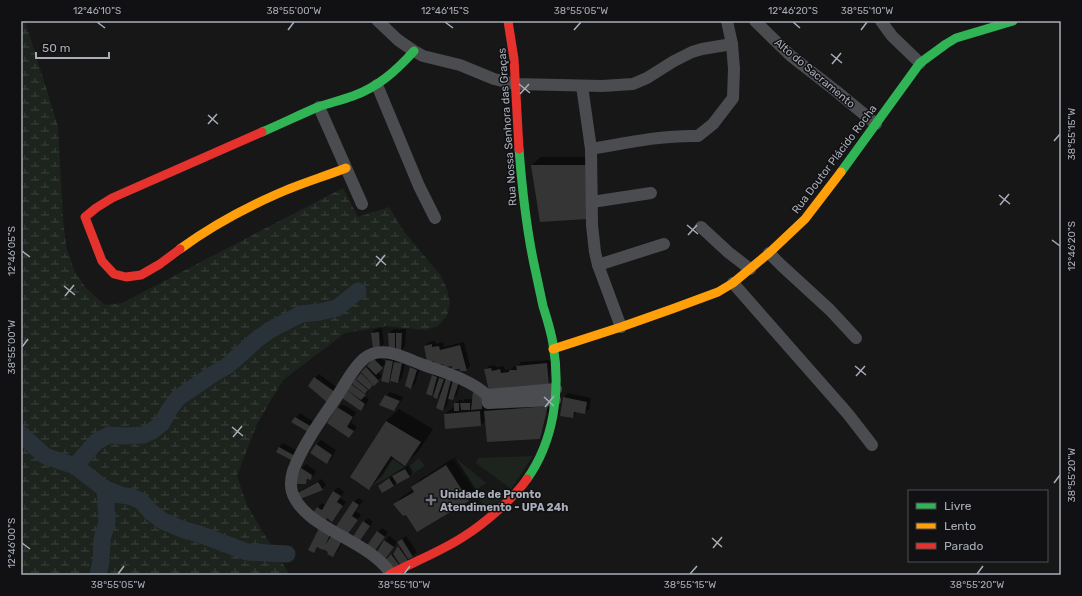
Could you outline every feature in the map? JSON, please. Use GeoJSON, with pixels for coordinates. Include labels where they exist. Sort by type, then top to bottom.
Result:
{"type":"FeatureCollection","features":[{"type":"Feature","properties":{"kind":"street"},"geometry":{"type":"LineString","coordinates":[[378,21],[398,40],[414,51],[430,58],[460,65],[483,76],[515,84],[582,86],[633,84],[647,78],[674,61],[692,52],[732,44]]}},
{"type":"Feature","properties":{"kind":"street","name":"Rua Nossa Senhora das Graças"},"geometry":{"type":"LineString","coordinates":[[390,574],[462,537],[500,507],[519,488],[528,476],[542,450],[550,429],[555,394],[554,349],[538,284],[525,212],[519,158],[514,48],[508,21]]}},
{"type":"Feature","properties":{"kind":"street"},"geometry":{"type":"LineString","coordinates":[[591,148],[636,141],[681,136],[698,136],[713,124],[733,98],[734,79],[732,44],[727,21]]}},
{"type":"Feature","properties":{"kind":"street","name":"Alto do Sacramento"},"geometry":{"type":"LineString","coordinates":[[755,21],[791,56],[876,124]]}},
{"type":"Feature","properties":{"kind":"street"},"geometry":{"type":"LineString","coordinates":[[881,21],[892,36],[920,63]]}},
{"type":"Feature","properties":{"kind":"street","name":"Rua Doutor Plácido Rocha"},"geometry":{"type":"LineString","coordinates":[[554,349],[621,328],[712,294],[733,283],[769,253],[805,219],[866,139],[920,63],[956,38],[1013,21]]}},
{"type":"Feature","properties":{"kind":"street"},"geometry":{"type":"LineString","coordinates":[[346,168],[277,194],[219,223],[199,235],[160,264],[141,275],[126,277],[114,274],[102,261],[85,217],[112,198],[319,108],[351,97],[377,85],[392,74],[414,51]]}},
{"type":"Feature","properties":{"kind":"street"},"geometry":{"type":"LineString","coordinates":[[377,85],[419,186],[435,218]]}},
{"type":"Feature","properties":{"kind":"street"},"geometry":{"type":"LineString","coordinates":[[582,86],[591,148],[593,239],[598,265],[621,328]]}},
{"type":"Feature","properties":{"kind":"street"},"geometry":{"type":"LineString","coordinates":[[319,108],[362,204]]}},
{"type":"Feature","properties":{"kind":"street"},"geometry":{"type":"LineString","coordinates":[[592,202],[651,193]]}},
{"type":"Feature","properties":{"kind":"street"},"geometry":{"type":"LineString","coordinates":[[701,227],[728,252],[750,269]]}},
{"type":"Feature","properties":{"kind":"street"},"geometry":{"type":"LineString","coordinates":[[598,265],[664,244]]}},
{"type":"Feature","properties":{"kind":"street"},"geometry":{"type":"LineString","coordinates":[[769,253],[781,266],[830,310],[856,338]]}},
{"type":"Feature","properties":{"kind":"street"},"geometry":{"type":"LineString","coordinates":[[733,283],[848,414],[872,445]]}},
{"type":"Feature","properties":{"kind":"street"},"geometry":{"type":"LineString","coordinates":[[390,574],[387,567],[383,563],[368,552],[315,520],[299,505],[293,492],[291,480],[296,465],[312,434],[363,359],[374,353],[396,354],[464,380],[474,385],[487,395],[555,394]]}},
{"type":"Feature","properties":{"kind":"green space"},"geometry":{"type":"Polygon","coordinates":[[[21,21],[25,21],[58,126],[66,246],[74,270],[85,287],[105,305],[122,303],[343,188],[358,217],[389,207],[402,229],[441,276],[447,289],[450,303],[447,316],[438,326],[426,330],[386,326],[345,333],[283,380],[257,424],[237,476],[247,505],[290,575],[21,575],[21,21]]]}},
{"type":"Feature","properties":{"kind":"green space"},"geometry":{"type":"Polygon","coordinates":[[[533,456],[511,489],[476,463],[478,458],[533,456]]]}},
{"type":"Feature","properties":{"kind":"green space"},"geometry":{"type":"Polygon","coordinates":[[[454,457],[486,483],[474,491],[452,458],[454,457]]]}},
{"type":"Feature","properties":{"kind":"green space"},"geometry":{"type":"Polygon","coordinates":[[[391,458],[404,467],[373,486],[391,458]]]}},
{"type":"Feature","properties":{"kind":"green space"},"geometry":{"type":"Polygon","coordinates":[[[419,458],[425,466],[412,474],[407,468],[419,458]]]}},
{"type":"Feature","properties":{"kind":"green space"},"geometry":{"type":"Polygon","coordinates":[[[492,488],[504,497],[487,511],[478,497],[492,488]]]}},
{"type":"Feature","properties":{"kind":"building"},"geometry":{"type":"Polygon","coordinates":[[[531,165],[587,165],[587,219],[540,222],[531,165]]]}},
{"type":"Feature","properties":{"kind":"building"},"geometry":{"type":"Polygon","coordinates":[[[379,332],[380,348],[373,349],[371,333],[379,332]]]}},
{"type":"Feature","properties":{"kind":"building"},"geometry":{"type":"Polygon","coordinates":[[[388,333],[395,333],[395,350],[389,349],[388,333]]]}},
{"type":"Feature","properties":{"kind":"building"},"geometry":{"type":"Polygon","coordinates":[[[396,333],[402,333],[401,352],[396,351],[396,333]]]}},
{"type":"Feature","properties":{"kind":"building"},"geometry":{"type":"Polygon","coordinates":[[[432,344],[432,347],[439,346],[440,350],[460,345],[467,371],[452,369],[452,366],[444,367],[443,364],[435,365],[434,361],[427,362],[424,346],[432,344]]]}},
{"type":"Feature","properties":{"kind":"building"},"geometry":{"type":"Polygon","coordinates":[[[373,358],[383,368],[376,375],[367,366],[373,358]]]}},
{"type":"Feature","properties":{"kind":"building"},"geometry":{"type":"Polygon","coordinates":[[[386,360],[393,361],[389,383],[381,381],[386,360]]]}},
{"type":"Feature","properties":{"kind":"building"},"geometry":{"type":"Polygon","coordinates":[[[394,362],[402,363],[398,383],[390,381],[394,362]]]}},
{"type":"Feature","properties":{"kind":"building"},"geometry":{"type":"Polygon","coordinates":[[[547,363],[549,385],[489,391],[484,369],[491,368],[492,371],[500,369],[501,373],[509,372],[509,370],[517,370],[516,366],[547,363]]]}},
{"type":"Feature","properties":{"kind":"building"},"geometry":{"type":"Polygon","coordinates":[[[366,367],[379,381],[374,386],[361,372],[366,367]]]}},
{"type":"Feature","properties":{"kind":"building"},"geometry":{"type":"Polygon","coordinates":[[[410,367],[417,370],[411,389],[405,386],[410,367]]]}},
{"type":"Feature","properties":{"kind":"building"},"geometry":{"type":"Polygon","coordinates":[[[361,373],[373,385],[369,390],[356,379],[361,373]]]}},
{"type":"Feature","properties":{"kind":"building"},"geometry":{"type":"Polygon","coordinates":[[[432,375],[437,377],[432,396],[426,394],[432,375]]]}},
{"type":"Feature","properties":{"kind":"building"},"geometry":{"type":"Polygon","coordinates":[[[314,377],[335,392],[328,403],[308,386],[314,377]]]}},
{"type":"Feature","properties":{"kind":"building"},"geometry":{"type":"Polygon","coordinates":[[[439,378],[444,379],[437,399],[433,397],[439,378]]]}},
{"type":"Feature","properties":{"kind":"building"},"geometry":{"type":"Polygon","coordinates":[[[446,378],[451,380],[443,411],[436,408],[446,378]]]}},
{"type":"Feature","properties":{"kind":"building"},"geometry":{"type":"Polygon","coordinates":[[[355,379],[368,390],[365,394],[352,384],[355,379]]]}},
{"type":"Feature","properties":{"kind":"building"},"geometry":{"type":"Polygon","coordinates":[[[453,380],[459,382],[453,400],[448,399],[453,380]]]}},
{"type":"Feature","properties":{"kind":"building"},"geometry":{"type":"Polygon","coordinates":[[[351,384],[366,395],[361,400],[347,390],[351,384]]]}},
{"type":"Feature","properties":{"kind":"building"},"geometry":{"type":"Polygon","coordinates":[[[347,390],[365,404],[361,411],[342,398],[347,390]]]}},
{"type":"Feature","properties":{"kind":"building"},"geometry":{"type":"Polygon","coordinates":[[[473,391],[483,396],[482,409],[471,410],[473,391]]]}},
{"type":"Feature","properties":{"kind":"building"},"geometry":{"type":"Polygon","coordinates":[[[385,395],[400,401],[394,411],[379,405],[385,395]]]}},
{"type":"Feature","properties":{"kind":"building"},"geometry":{"type":"Polygon","coordinates":[[[563,397],[587,402],[585,414],[574,412],[573,418],[560,416],[563,397]]]}},
{"type":"Feature","properties":{"kind":"building"},"geometry":{"type":"Polygon","coordinates":[[[454,403],[459,403],[459,411],[454,411],[454,403]]]}},
{"type":"Feature","properties":{"kind":"building"},"geometry":{"type":"Polygon","coordinates":[[[460,403],[470,403],[470,410],[461,410],[460,403]]]}},
{"type":"Feature","properties":{"kind":"building"},"geometry":{"type":"Polygon","coordinates":[[[548,406],[540,439],[487,442],[484,411],[548,406]]]}},
{"type":"Feature","properties":{"kind":"building"},"geometry":{"type":"Polygon","coordinates":[[[337,407],[353,417],[347,427],[354,431],[349,438],[327,423],[337,407]]]}},
{"type":"Feature","properties":{"kind":"building"},"geometry":{"type":"Polygon","coordinates":[[[480,411],[481,426],[445,429],[444,414],[480,411]]]}},
{"type":"Feature","properties":{"kind":"building"},"geometry":{"type":"Polygon","coordinates":[[[295,417],[312,427],[308,432],[291,422],[295,417]]]}},
{"type":"Feature","properties":{"kind":"building"},"geometry":{"type":"Polygon","coordinates":[[[386,421],[421,442],[405,466],[391,456],[369,490],[350,477],[386,421]]]}},
{"type":"Feature","properties":{"kind":"building"},"geometry":{"type":"Polygon","coordinates":[[[316,444],[332,455],[327,464],[310,453],[316,444]]]}},
{"type":"Feature","properties":{"kind":"building"},"geometry":{"type":"Polygon","coordinates":[[[279,447],[295,456],[293,461],[276,452],[279,447]]]}},
{"type":"Feature","properties":{"kind":"building"},"geometry":{"type":"Polygon","coordinates":[[[446,465],[469,501],[417,532],[406,515],[403,516],[393,504],[414,492],[411,487],[446,465]]]}},
{"type":"Feature","properties":{"kind":"building"},"geometry":{"type":"Polygon","coordinates":[[[301,468],[312,475],[311,480],[307,479],[306,484],[296,484],[297,477],[301,468]]]}},
{"type":"Feature","properties":{"kind":"building"},"geometry":{"type":"Polygon","coordinates":[[[405,469],[410,477],[397,484],[392,476],[405,469]]]}},
{"type":"Feature","properties":{"kind":"building"},"geometry":{"type":"Polygon","coordinates":[[[389,478],[394,486],[382,493],[378,486],[389,478]]]}},
{"type":"Feature","properties":{"kind":"building"},"geometry":{"type":"Polygon","coordinates":[[[318,482],[323,490],[300,499],[298,493],[318,482]]]}},
{"type":"Feature","properties":{"kind":"building"},"geometry":{"type":"Polygon","coordinates":[[[333,491],[341,496],[337,502],[343,506],[332,522],[327,518],[325,522],[313,513],[317,507],[322,510],[333,491]]]}},
{"type":"Feature","properties":{"kind":"building"},"geometry":{"type":"Polygon","coordinates":[[[353,501],[359,505],[352,516],[358,520],[347,535],[335,528],[353,501]]]}},
{"type":"Feature","properties":{"kind":"building"},"geometry":{"type":"Polygon","coordinates":[[[363,521],[370,526],[359,542],[352,538],[363,521]]]}},
{"type":"Feature","properties":{"kind":"building"},"geometry":{"type":"Polygon","coordinates":[[[319,528],[330,535],[325,545],[332,535],[342,541],[333,557],[327,554],[328,552],[317,547],[314,553],[308,550],[319,528]]]}},
{"type":"Feature","properties":{"kind":"building"},"geometry":{"type":"Polygon","coordinates":[[[377,531],[385,537],[374,552],[366,547],[377,531]]]}},
{"type":"Feature","properties":{"kind":"building"},"geometry":{"type":"Polygon","coordinates":[[[402,539],[413,557],[408,559],[397,542],[402,539]]]}},
{"type":"Feature","properties":{"kind":"building"},"geometry":{"type":"Polygon","coordinates":[[[384,540],[394,547],[384,561],[375,555],[384,540]]]}},
{"type":"Feature","properties":{"kind":"building"},"geometry":{"type":"Polygon","coordinates":[[[398,546],[409,562],[401,566],[393,554],[398,546]]]}},
{"type":"Feature","properties":{"kind":"building"},"geometry":{"type":"Polygon","coordinates":[[[391,554],[400,566],[392,570],[385,561],[391,554]]]}},
{"type":"Feature","properties":{"kind":"waterway"},"geometry":{"type":"LineString","coordinates":[[75,466],[96,442],[109,435],[143,435],[152,431],[162,423],[178,398],[227,366],[270,330],[301,314],[337,308],[358,291]]}},
{"type":"Feature","properties":{"kind":"waterway"},"geometry":{"type":"LineString","coordinates":[[21,434],[45,456],[75,466],[105,489],[141,501],[151,512],[163,521],[247,552],[287,554]]}},
{"type":"Feature","properties":{"kind":"waterway"},"geometry":{"type":"LineString","coordinates":[[98,575],[101,562],[102,539],[107,522],[105,489]]}},
{"type":"Feature","properties":{"kind":"traffic: fast"},"geometry":{"type":"LineString","coordinates":[[841,172],[920,63],[956,38],[1013,21]]}},
{"type":"Feature","properties":{"kind":"traffic: fast"},"geometry":{"type":"LineString","coordinates":[[262,132],[318,107],[353,96],[371,88],[393,72],[414,51]]}},
{"type":"Feature","properties":{"kind":"traffic: fast"},"geometry":{"type":"LineString","coordinates":[[519,149],[529,235],[543,306],[552,339],[556,379],[553,414],[549,432],[544,448],[527,479]]}},
{"type":"Feature","properties":{"kind":"traffic: slow"},"geometry":{"type":"LineString","coordinates":[[180,249],[215,226],[252,206],[285,190],[346,168]]}},
{"type":"Feature","properties":{"kind":"traffic: slow"},"geometry":{"type":"LineString","coordinates":[[553,349],[672,309],[718,292],[733,283],[769,253],[805,219],[841,172]]}},
{"type":"Feature","properties":{"kind":"traffic: jam"},"geometry":{"type":"LineString","coordinates":[[508,21],[514,59],[519,149]]}},
{"type":"Feature","properties":{"kind":"traffic: jam"},"geometry":{"type":"LineString","coordinates":[[180,249],[160,264],[141,275],[126,277],[114,274],[102,261],[85,217],[112,198],[262,132]]}},
{"type":"Feature","properties":{"kind":"traffic: jam"},"geometry":{"type":"LineString","coordinates":[[389,575],[445,547],[471,532],[506,503],[527,479]]}},
{"type":"Feature","properties":{"kind":"place","name":"Unidade de Pronto Atendimento - UPA 24h"},"geometry":{"type":"Point","coordinates":[431,500]}}]}
